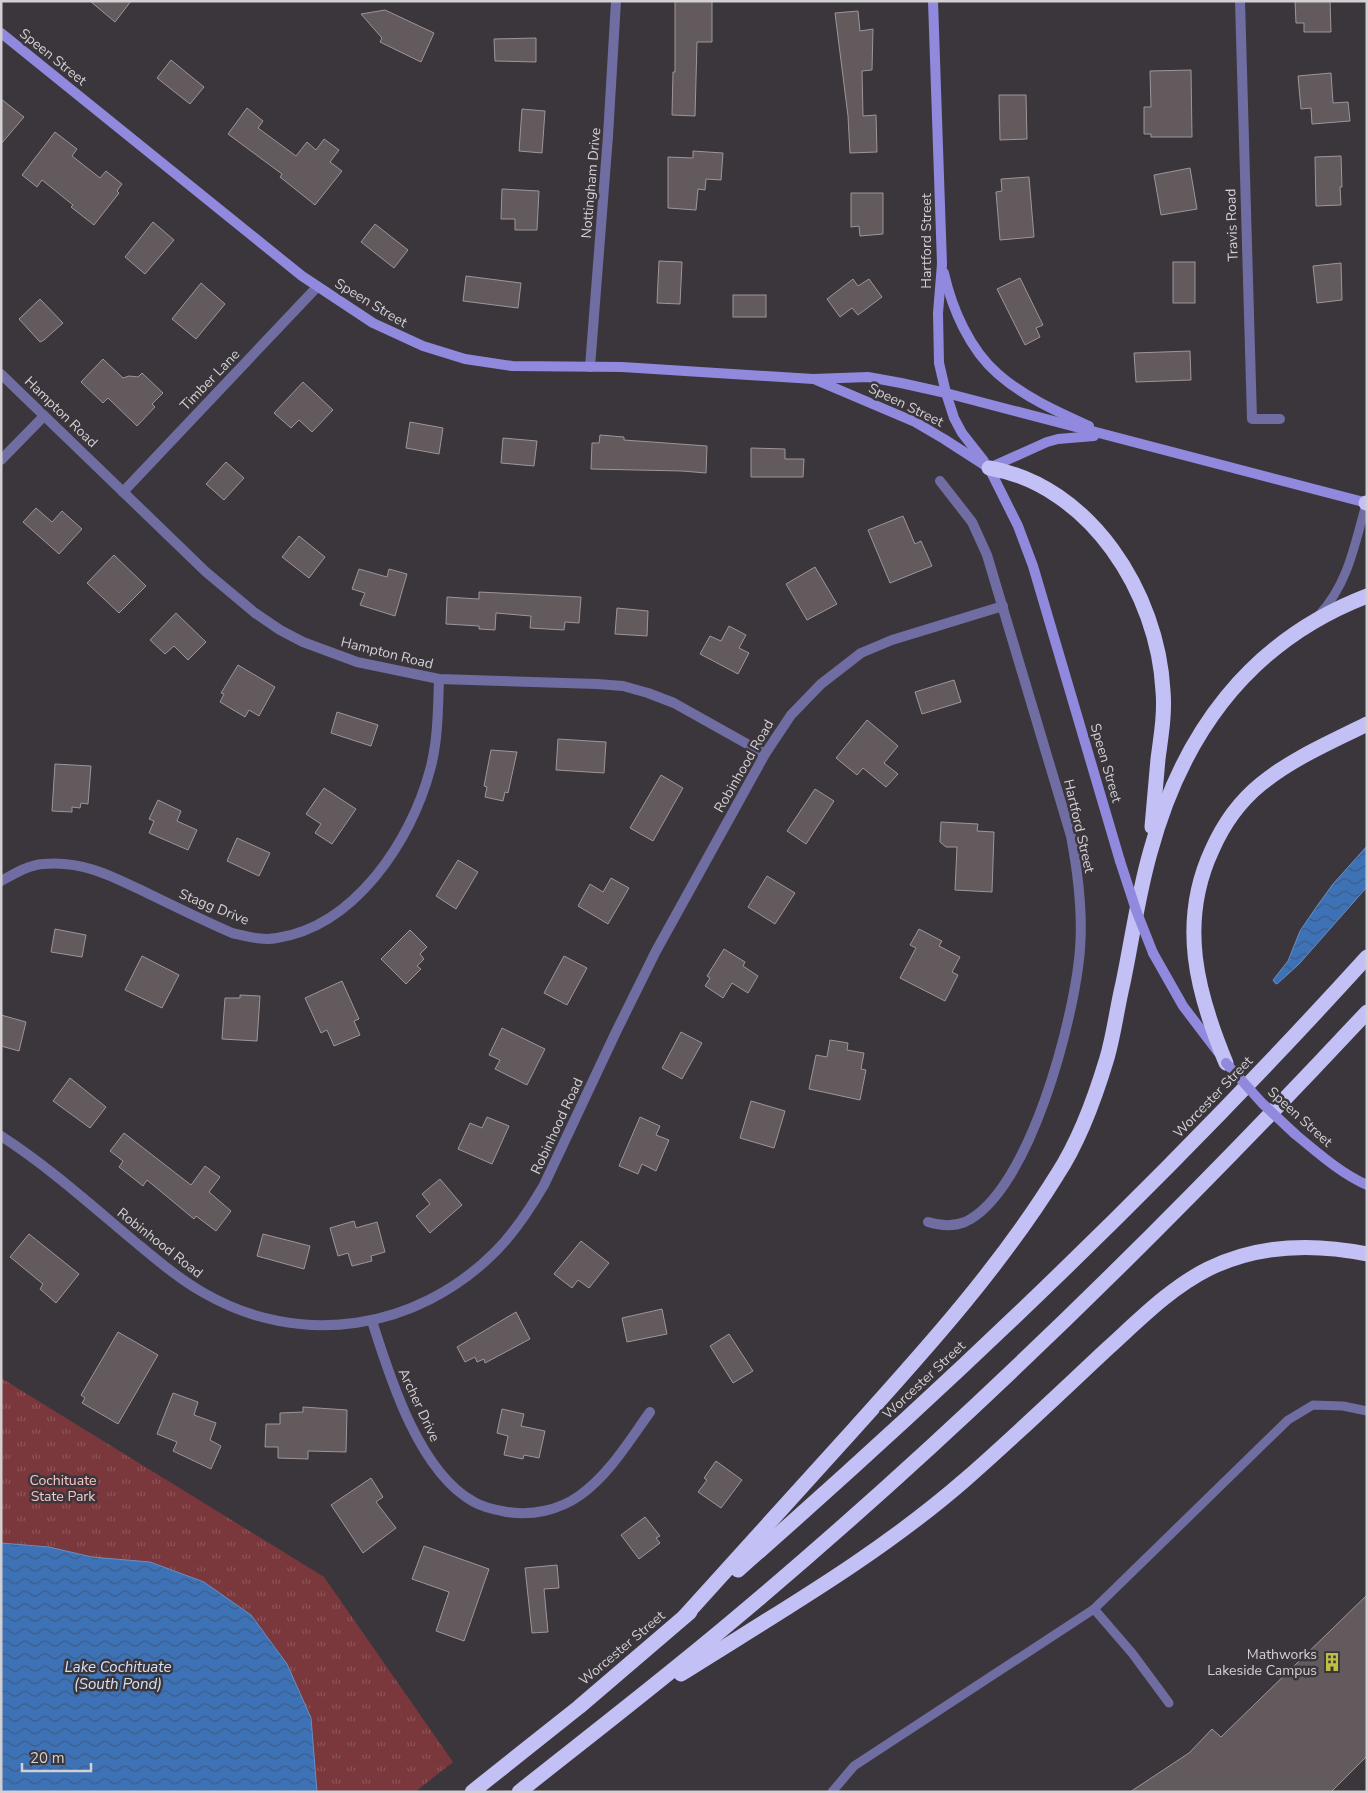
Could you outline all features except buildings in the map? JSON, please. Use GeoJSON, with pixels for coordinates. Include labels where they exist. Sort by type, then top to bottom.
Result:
{"type":"FeatureCollection","features":[{"type":"Feature","properties":{"kind":"highway"},"geometry":{"type":"LineString","coordinates":[[989,468],[1017,474],[1039,484],[1088,521],[1118,558],[1134,585],[1147,613],[1156,644],[1164,692],[1150,853]]}},
{"type":"Feature","properties":{"kind":"highway"},"geometry":{"type":"LineString","coordinates":[[684,1617],[934,1338],[1015,1237],[1059,1172],[1088,1112],[1108,1056],[1150,853],[1162,815],[1186,756],[1218,705],[1262,659],[1312,623],[1342,606],[1367,596]]}},
{"type":"Feature","properties":{"kind":"highway"},"geometry":{"type":"LineString","coordinates":[[1226,1062],[1207,1013],[1198,977],[1194,947],[1194,909],[1199,884],[1208,857],[1230,818],[1261,784],[1300,758],[1367,724]]}},
{"type":"Feature","properties":{"kind":"highway","name":"Worcester Street"},"geometry":{"type":"LineString","coordinates":[[472,1792],[586,1701],[830,1489],[1034,1298],[1224,1110],[1367,957]]}},
{"type":"Feature","properties":{"kind":"highway"},"geometry":{"type":"LineString","coordinates":[[519,1792],[737,1618],[951,1428],[1145,1242],[1276,1109],[1367,1012]]}},
{"type":"Feature","properties":{"kind":"highway"},"geometry":{"type":"LineString","coordinates":[[593,1733],[657,1690],[828,1583],[901,1532],[966,1478],[1138,1322],[1183,1285],[1215,1266],[1256,1252],[1306,1247],[1367,1254]]}},
{"type":"Feature","properties":{"kind":"street","name":"Nottingham Drive"},"geometry":{"type":"LineString","coordinates":[[590,366],[608,136],[616,1]]}},
{"type":"Feature","properties":{"kind":"street","name":"Hartford Street"},"geometry":{"type":"LineString","coordinates":[[933,1],[942,264],[938,331],[940,363],[950,407],[962,433],[989,468]]}},
{"type":"Feature","properties":{"kind":"street","name":"Travis Road"},"geometry":{"type":"LineString","coordinates":[[1240,1],[1252,419],[1280,419]]}},
{"type":"Feature","properties":{"kind":"street","name":"Speen Street"},"geometry":{"type":"LineString","coordinates":[[1,33],[317,286],[384,329],[409,341],[450,355],[480,362],[512,366],[590,366],[813,379],[868,377],[901,382],[1367,503]]}},
{"type":"Feature","properties":{"kind":"street"},"geometry":{"type":"LineString","coordinates":[[942,264],[949,292],[964,327],[975,347],[997,373],[1039,401],[1110,436]]}},
{"type":"Feature","properties":{"kind":"street","name":"Timber Lane"},"geometry":{"type":"LineString","coordinates":[[123,492],[317,286]]}},
{"type":"Feature","properties":{"kind":"street","name":"Hampton Road"},"geometry":{"type":"LineString","coordinates":[[1,374],[206,572],[255,614],[303,642],[358,662],[439,679],[623,686],[674,703],[765,754]]}},
{"type":"Feature","properties":{"kind":"street","name":"Speen Street"},"geometry":{"type":"LineString","coordinates":[[813,379],[915,422],[989,468],[1018,526],[1033,566],[1120,860],[1136,910],[1153,953],[1183,1006],[1226,1062],[1262,1103],[1295,1134],[1357,1181],[1367,1185]]}},
{"type":"Feature","properties":{"kind":"street"},"geometry":{"type":"LineString","coordinates":[[1,460],[44,416]]}},
{"type":"Feature","properties":{"kind":"street"},"geometry":{"type":"LineString","coordinates":[[989,468],[1031,448],[1058,439],[1110,436]]}},
{"type":"Feature","properties":{"kind":"street","name":"Hartford Street"},"geometry":{"type":"LineString","coordinates":[[928,1222],[946,1226],[955,1225],[973,1217],[988,1204],[1011,1173],[1037,1118],[1060,1056],[1070,1018],[1079,964],[1081,938],[1080,896],[1071,836],[1003,606],[978,533],[965,512],[940,481]]}},
{"type":"Feature","properties":{"kind":"street","name":"Robinhood Road"},"geometry":{"type":"LineString","coordinates":[[1,1136],[42,1165],[179,1278],[204,1294],[257,1316],[288,1323],[326,1326],[344,1325],[372,1321],[402,1313],[451,1287],[473,1271],[495,1252],[530,1209],[544,1185],[652,959],[765,754],[783,726],[801,704],[821,684],[861,653],[892,640],[1003,606]]}},
{"type":"Feature","properties":{"kind":"street","name":"Stagg Drive"},"geometry":{"type":"LineString","coordinates":[[1,881],[20,870],[42,864],[87,866],[111,875],[232,932],[254,938],[275,939],[299,933],[341,910],[360,894],[378,873],[401,838],[421,796],[430,769],[438,718],[439,679]]}},
{"type":"Feature","properties":{"kind":"street","name":"Archer Drive"},"geometry":{"type":"LineString","coordinates":[[372,1321],[388,1370],[426,1454],[441,1474],[456,1489],[475,1503],[496,1510],[518,1514],[540,1512],[560,1506],[580,1496],[598,1480],[614,1461],[650,1412]]}},
{"type":"Feature","properties":{"kind":"lane"},"geometry":{"type":"LineString","coordinates":[[1312,623],[1330,603],[1343,580],[1352,557],[1367,503]]}},
{"type":"Feature","properties":{"kind":"lane"},"geometry":{"type":"LineString","coordinates":[[832,1792],[854,1766],[1094,1609],[1288,1420],[1313,1406],[1343,1406],[1367,1411]]}},
{"type":"Feature","properties":{"kind":"lane"},"geometry":{"type":"LineString","coordinates":[[1094,1609],[1132,1652],[1169,1703]]}},
{"type":"Feature","properties":{"kind":"green space","name":"Cochituate State Park"},"geometry":{"type":"Polygon","coordinates":[[[1,1378],[324,1577],[453,1762],[415,1792],[317,1792],[314,1764],[287,1664],[251,1615],[204,1582],[49,1547],[1,1543],[1,1378]]]}},
{"type":"Feature","properties":{"kind":"water"},"geometry":{"type":"Polygon","coordinates":[[[1367,846],[1367,887],[1299,964],[1277,984],[1275,983],[1273,980],[1288,961],[1300,931],[1333,884],[1367,846]]]}},
{"type":"Feature","properties":{"kind":"water","name":"Lake Cochituate (South Pond)"},"geometry":{"type":"Polygon","coordinates":[[[1,1543],[49,1547],[92,1557],[150,1562],[204,1582],[251,1615],[287,1664],[311,1718],[317,1792],[1,1792],[1,1543]]]}},
{"type":"Feature","properties":{"kind":"place","name":"Mathworks Lakeside Campus"},"geometry":{"type":"Point","coordinates":[1332,1662]}}]}
